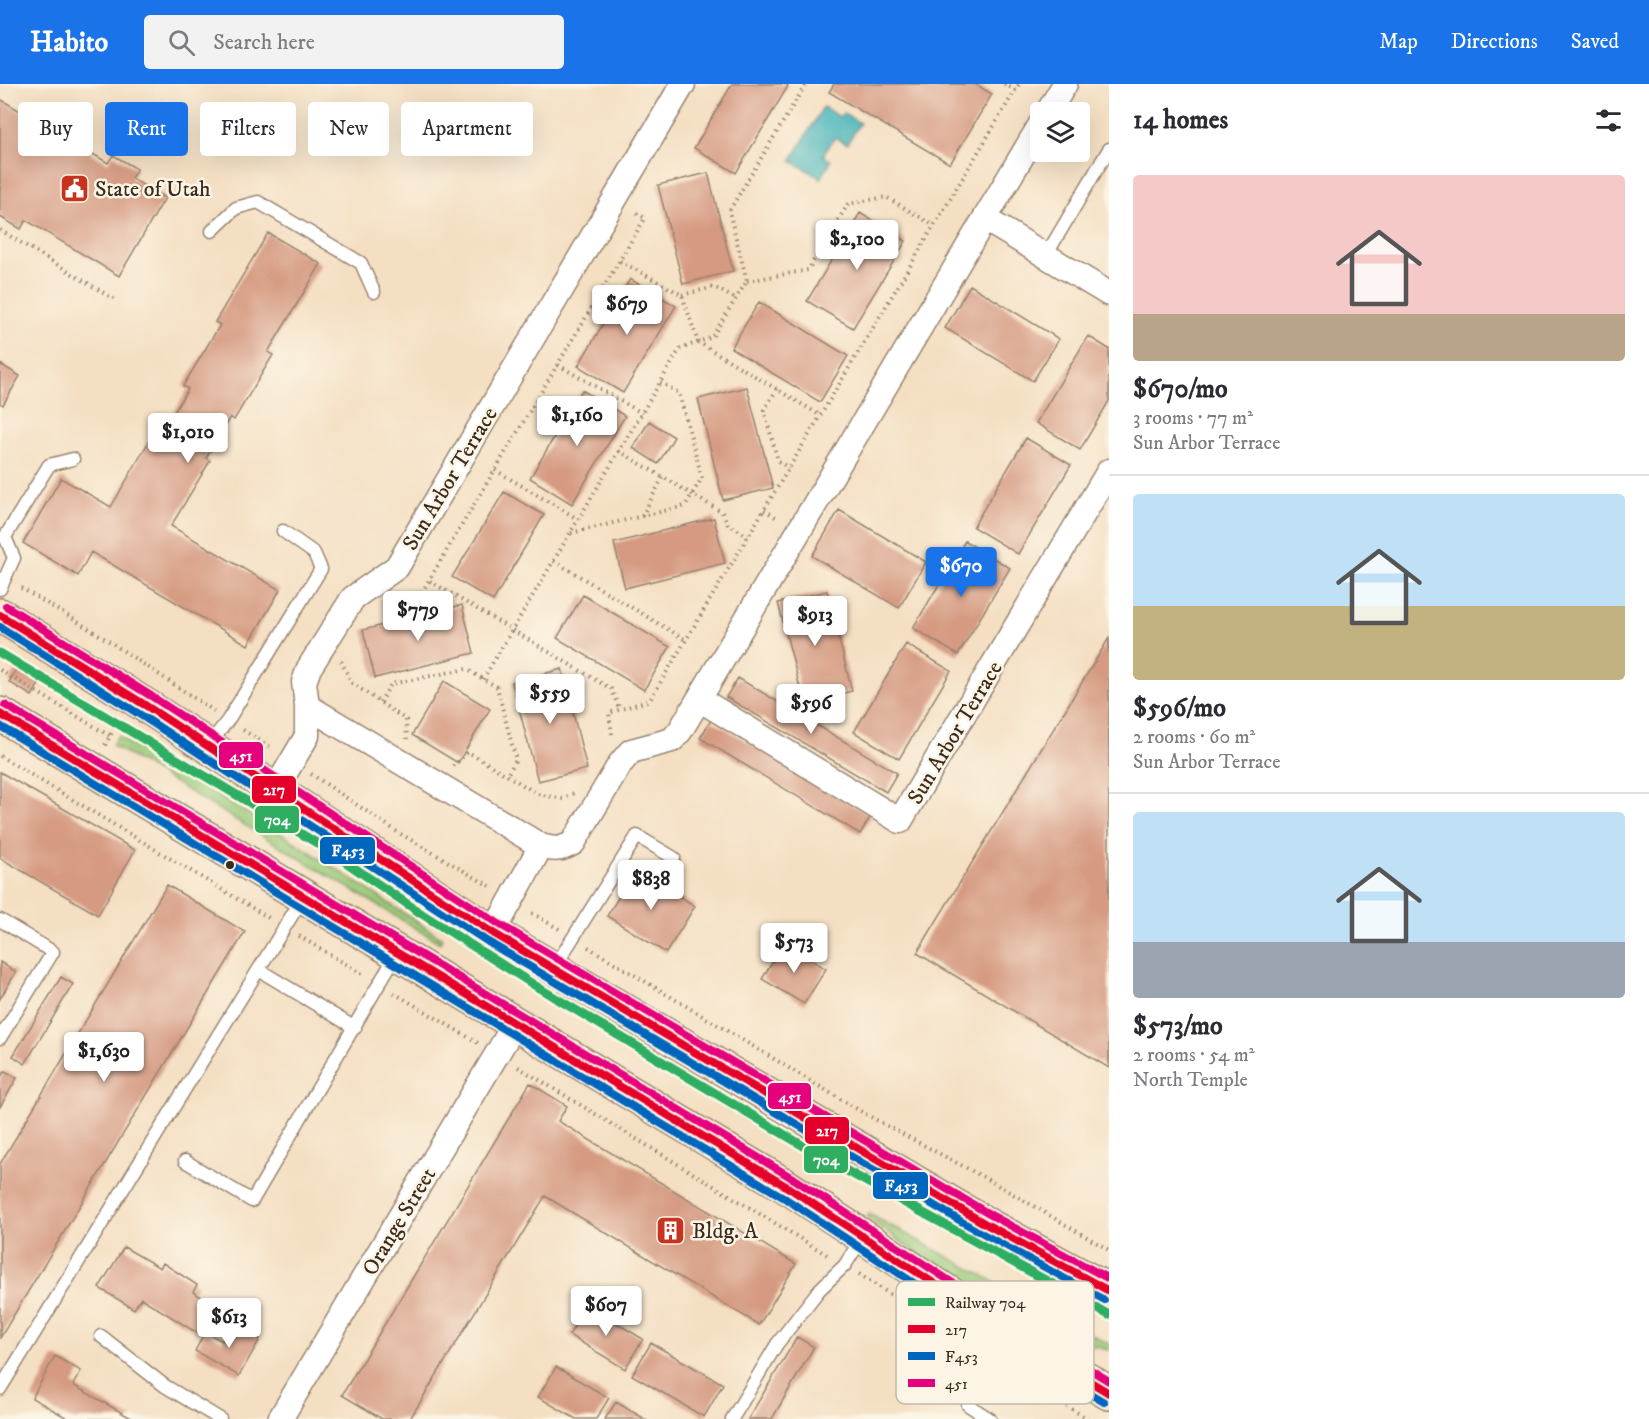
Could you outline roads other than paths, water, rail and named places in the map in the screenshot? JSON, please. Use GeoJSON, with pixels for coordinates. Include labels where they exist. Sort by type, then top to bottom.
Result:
{"type":"FeatureCollection","features":[{"type":"Feature","properties":{"kind":"main road"},"geometry":{"type":"LineString","coordinates":[[0,615],[139,701],[493,933],[984,1223],[1091,1281]]}},
{"type":"Feature","properties":{"kind":"main road"},"geometry":{"type":"LineString","coordinates":[[0,714],[398,951],[789,1188],[931,1281]]}},
{"type":"Feature","properties":{"kind":"main road"},"geometry":{"type":"LineString","coordinates":[[1094,1283],[1109,1291]]}},
{"type":"Feature","properties":{"kind":"main road"},"geometry":{"type":"LineString","coordinates":[[1094,1384],[1109,1393]]}},
{"type":"Feature","properties":{"kind":"street","name":"Sun Arbor Terrace"},"geometry":{"type":"LineString","coordinates":[[275,790],[307,736],[304,682],[309,668],[352,598],[397,567],[683,84]]}},
{"type":"Feature","properties":{"kind":"street"},"geometry":{"type":"LineString","coordinates":[[1054,102],[1065,84]]}},
{"type":"Feature","properties":{"kind":"street"},"geometry":{"type":"LineString","coordinates":[[307,706],[541,846],[554,850],[564,849],[573,843],[620,764],[631,751],[672,740],[680,731],[1030,143]]}},
{"type":"Feature","properties":{"kind":"street"},"geometry":{"type":"LineString","coordinates":[[985,219],[1109,294]]}},
{"type":"Feature","properties":{"kind":"street","name":"Sun Arbor Terrace"},"geometry":{"type":"LineString","coordinates":[[699,699],[900,821],[1109,471]]}},
{"type":"Feature","properties":{"kind":"street"},"geometry":{"type":"LineString","coordinates":[[493,933],[541,846]]}},
{"type":"Feature","properties":{"kind":"street","name":"Orange Street"},"geometry":{"type":"LineString","coordinates":[[288,1416],[516,1022]]}},
{"type":"Feature","properties":{"kind":"lane"},"geometry":{"type":"LineString","coordinates":[[1045,256],[1109,149]]}},
{"type":"Feature","properties":{"kind":"lane"},"geometry":{"type":"LineString","coordinates":[[212,231],[236,208],[258,202],[361,263],[374,292]]}},
{"type":"Feature","properties":{"kind":"lane"},"geometry":{"type":"LineString","coordinates":[[3,584],[14,558],[5,537],[49,465],[73,459]]}},
{"type":"Feature","properties":{"kind":"lane"},"geometry":{"type":"LineString","coordinates":[[208,747],[228,720],[321,569],[314,553],[283,531]]}},
{"type":"Feature","properties":{"kind":"lane"},"geometry":{"type":"LineString","coordinates":[[554,969],[637,836],[674,858]]}},
{"type":"Feature","properties":{"kind":"lane"},"geometry":{"type":"LineString","coordinates":[[0,1389],[304,895]]}},
{"type":"Feature","properties":{"kind":"lane"},"geometry":{"type":"LineString","coordinates":[[0,920],[53,952],[0,1038]]}},
{"type":"Feature","properties":{"kind":"lane"},"geometry":{"type":"LineString","coordinates":[[185,1161],[252,1201],[398,951]]}},
{"type":"Feature","properties":{"kind":"lane"},"geometry":{"type":"LineString","coordinates":[[259,970],[355,1028]]}},
{"type":"Feature","properties":{"kind":"lane"},"geometry":{"type":"LineString","coordinates":[[732,1419],[777,1344],[819,1290],[845,1265],[863,1236]]}},
{"type":"Feature","properties":{"kind":"lane"},"geometry":{"type":"LineString","coordinates":[[101,1336],[165,1386],[220,1419]]}},
{"type":"Feature","properties":{"kind":"lane"},"geometry":{"type":"LineString","coordinates":[[968,1405],[990,1419]]}},
{"type":"Feature","properties":{"kind":"water"},"geometry":{"type":"Polygon","coordinates":[[[823,107],[840,117],[843,113],[860,123],[847,144],[835,137],[823,155],[831,161],[821,178],[791,161],[823,107]]]}},
{"type":"Feature","properties":{"kind":"rail line","name":"704"},"geometry":{"type":"LineString","coordinates":[[0,653],[325,848],[422,914],[539,988],[827,1160],[1047,1281]]}},
{"type":"Feature","properties":{"kind":"rail line","name":"704"},"geometry":{"type":"LineString","coordinates":[[1094,1307],[1109,1315]]}},
{"type":"Feature","properties":{"kind":"place","name":"State of Utah"},"geometry":{"type":"Point","coordinates":[74,188]}},
{"type":"Feature","properties":{"kind":"place","name":"Bldg. A"},"geometry":{"type":"Point","coordinates":[671,1230]}}]}
